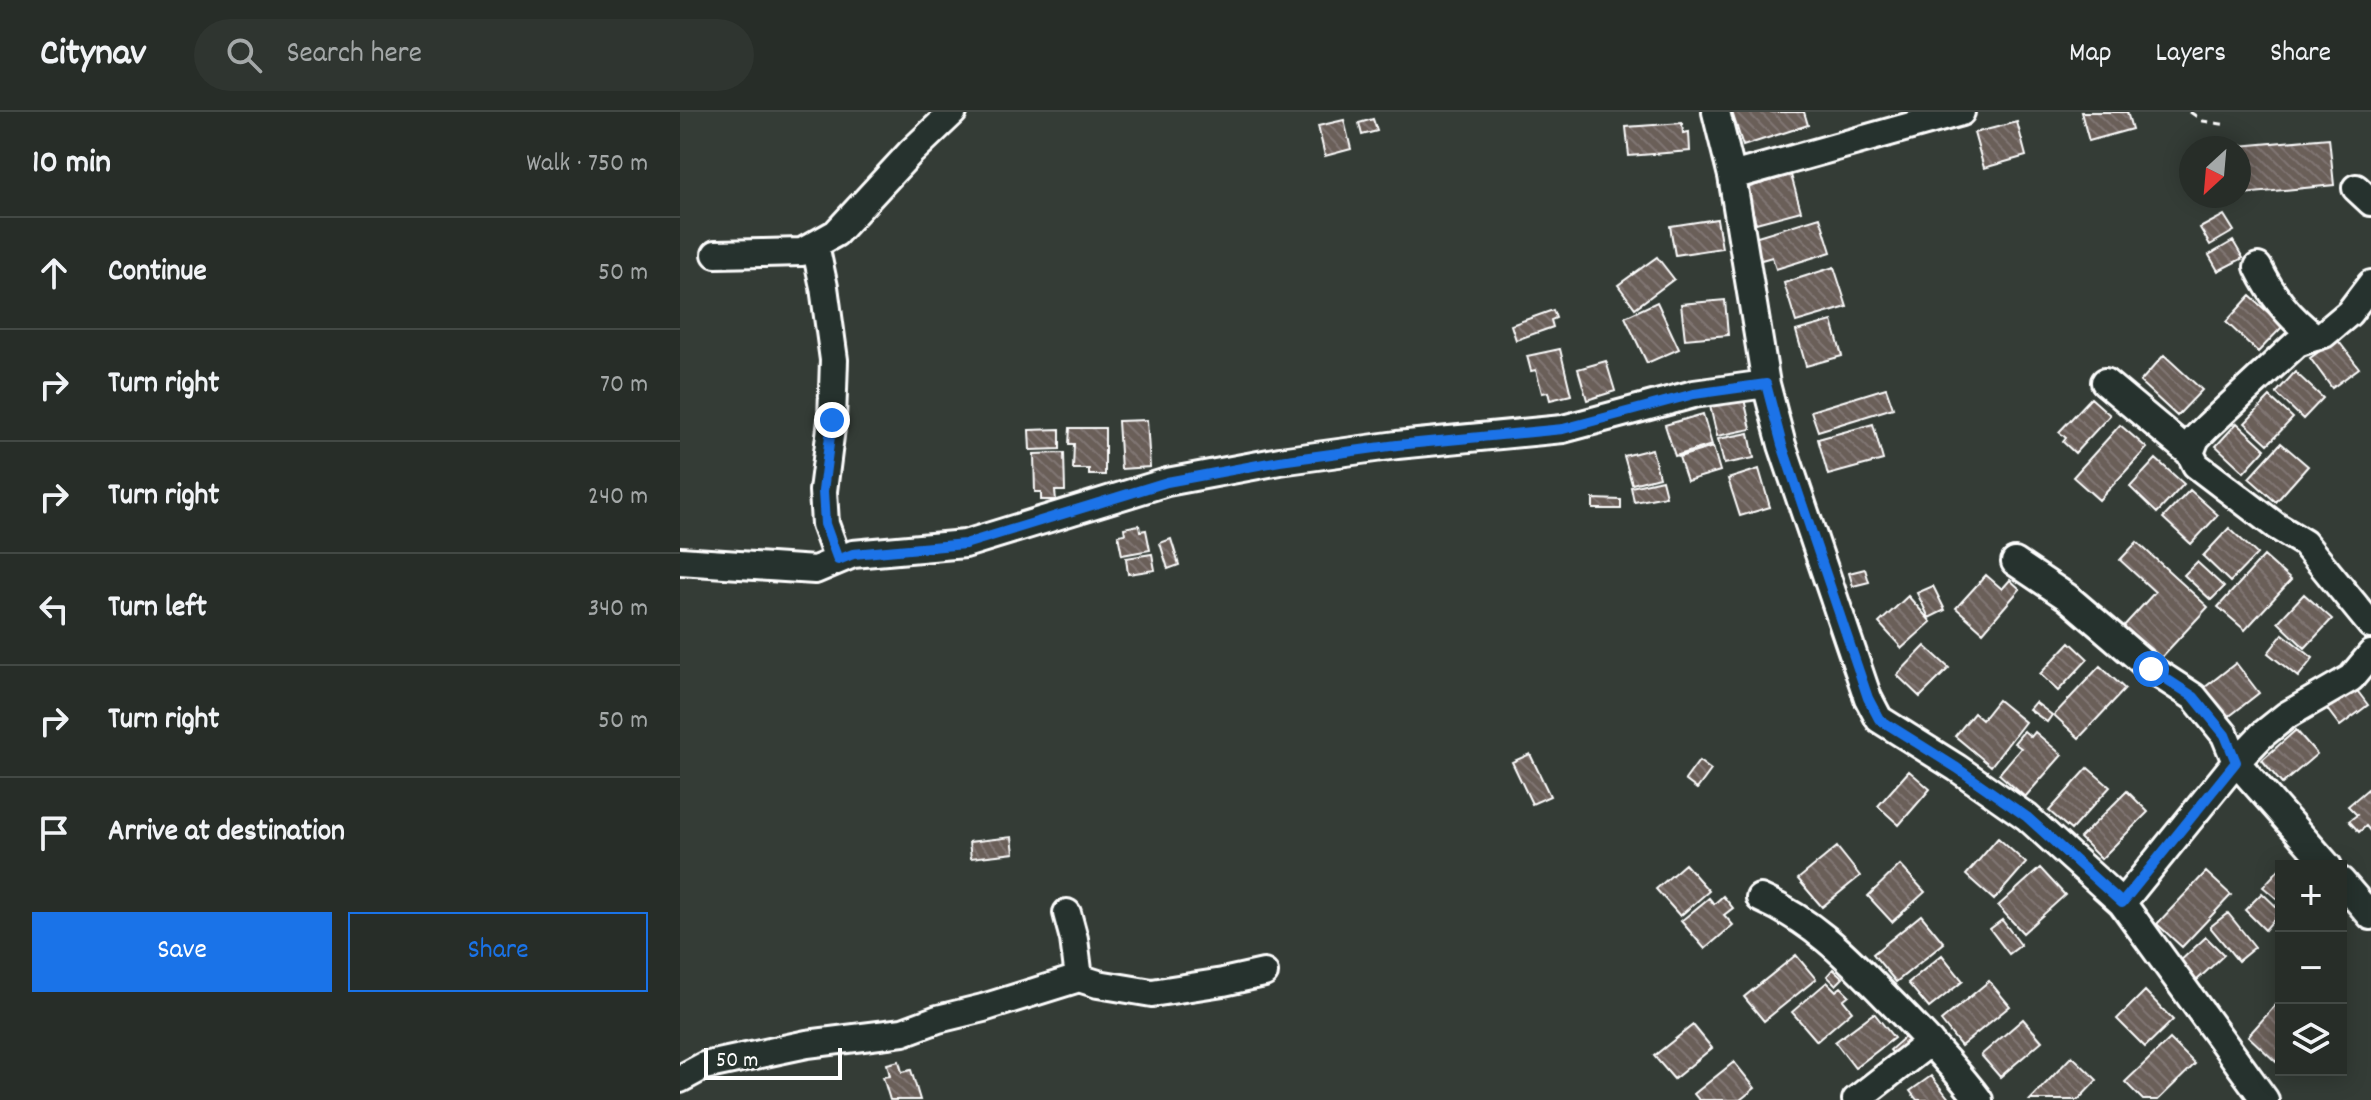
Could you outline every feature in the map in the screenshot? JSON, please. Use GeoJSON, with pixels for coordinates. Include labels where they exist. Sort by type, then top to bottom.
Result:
{"type":"FeatureCollection","features":[{"type":"Feature","properties":{"kind":"street"},"geometry":{"type":"LineString","coordinates":[[716,254],[802,252],[836,233],[910,153],[953,112]]}},
{"type":"Feature","properties":{"kind":"street"},"geometry":{"type":"LineString","coordinates":[[1716,112],[1732,176],[1766,384],[1782,445],[1868,698],[1879,719],[2027,817],[2122,903],[2265,1100]]}},
{"type":"Feature","properties":{"kind":"street"},"geometry":{"type":"LineString","coordinates":[[1732,176],[1961,112]]}},
{"type":"Feature","properties":{"kind":"street"},"geometry":{"type":"LineString","coordinates":[[815,245],[834,360],[832,420],[823,491],[825,524],[838,560]]}},
{"type":"Feature","properties":{"kind":"street"},"geometry":{"type":"LineString","coordinates":[[2258,267],[2287,313],[2315,337]]}},
{"type":"Feature","properties":{"kind":"street"},"geometry":{"type":"LineString","coordinates":[[2190,453],[2196,438],[2297,343],[2324,334],[2349,313],[2371,284]]}},
{"type":"Feature","properties":{"kind":"street"},"geometry":{"type":"LineString","coordinates":[[2105,382],[2190,453],[2196,465],[2276,526],[2304,543],[2371,625]]}},
{"type":"Feature","properties":{"kind":"street"},"geometry":{"type":"LineString","coordinates":[[680,561],[815,570],[853,554],[965,544],[1167,482],[1280,461],[1397,445],[1563,429],[1694,394],[1766,384]]}},
{"type":"Feature","properties":{"kind":"street"},"geometry":{"type":"LineString","coordinates":[[2015,562],[2067,597],[2151,669],[2194,697],[2225,735],[2236,762],[2323,860]]}},
{"type":"Feature","properties":{"kind":"street"},"geometry":{"type":"LineString","coordinates":[[2122,903],[2236,762],[2287,715],[2351,678],[2371,654]]}},
{"type":"Feature","properties":{"kind":"street"},"geometry":{"type":"LineString","coordinates":[[2347,888],[2371,916]]}},
{"type":"Feature","properties":{"kind":"street"},"geometry":{"type":"LineString","coordinates":[[1760,898],[1791,912],[1833,942],[1930,1042],[1979,1100]]}},
{"type":"Feature","properties":{"kind":"street"},"geometry":{"type":"LineString","coordinates":[[1067,913],[1079,978]]}},
{"type":"Feature","properties":{"kind":"street"},"geometry":{"type":"LineString","coordinates":[[680,1079],[704,1066],[807,1044],[903,1032],[1079,978],[1152,993],[1264,973]]}},
{"type":"Feature","properties":{"kind":"street"},"geometry":{"type":"LineString","coordinates":[[1856,1100],[1930,1042]]}},
{"type":"Feature","properties":{"kind":"path"},"geometry":{"type":"LineString","coordinates":[[2190,112],[2203,121],[2228,125]]}},
{"type":"Feature","properties":{"kind":"building"},"geometry":{"type":"Polygon","coordinates":[[[1732,112],[1804,112],[1808,125],[1743,146],[1732,112]]]}},
{"type":"Feature","properties":{"kind":"building"},"geometry":{"type":"Polygon","coordinates":[[[2081,112],[2127,112],[2132,129],[2089,141],[2081,112]]]}},
{"type":"Feature","properties":{"kind":"building"},"geometry":{"type":"Polygon","coordinates":[[[1373,119],[1377,131],[1362,135],[1359,123],[1373,119]]]}},
{"type":"Feature","properties":{"kind":"building"},"geometry":{"type":"Polygon","coordinates":[[[1344,120],[1351,149],[1325,156],[1318,126],[1344,120]]]}},
{"type":"Feature","properties":{"kind":"building"},"geometry":{"type":"Polygon","coordinates":[[[2017,122],[2026,156],[1984,168],[1974,133],[2017,122]]]}},
{"type":"Feature","properties":{"kind":"building"},"geometry":{"type":"Polygon","coordinates":[[[1682,123],[1683,133],[1689,132],[1690,151],[1629,156],[1626,127],[1682,123]]]}},
{"type":"Feature","properties":{"kind":"building"},"geometry":{"type":"Polygon","coordinates":[[[2329,138],[2334,185],[2251,193],[2251,145],[2329,138]]]}},
{"type":"Feature","properties":{"kind":"building"},"geometry":{"type":"Polygon","coordinates":[[[1791,175],[1801,211],[1756,223],[1746,188],[1791,175]]]}},
{"type":"Feature","properties":{"kind":"building"},"geometry":{"type":"Polygon","coordinates":[[[2224,215],[2234,231],[2210,245],[2200,228],[2224,215]]]}},
{"type":"Feature","properties":{"kind":"building"},"geometry":{"type":"Polygon","coordinates":[[[1820,217],[1831,252],[1776,269],[1772,257],[1758,261],[1751,238],[1820,217]]]}},
{"type":"Feature","properties":{"kind":"building"},"geometry":{"type":"Polygon","coordinates":[[[1717,219],[1722,248],[1675,255],[1670,226],[1717,219]]]}},
{"type":"Feature","properties":{"kind":"building"},"geometry":{"type":"Polygon","coordinates":[[[2233,241],[2243,258],[2218,271],[2209,255],[2233,241]]]}},
{"type":"Feature","properties":{"kind":"building"},"geometry":{"type":"Polygon","coordinates":[[[1657,257],[1674,279],[1635,308],[1618,285],[1657,257]]]}},
{"type":"Feature","properties":{"kind":"building"},"geometry":{"type":"Polygon","coordinates":[[[1834,267],[1847,307],[1796,322],[1784,283],[1834,267]]]}},
{"type":"Feature","properties":{"kind":"building"},"geometry":{"type":"Polygon","coordinates":[[[2250,296],[2283,326],[2258,352],[2226,322],[2250,296]]]}},
{"type":"Feature","properties":{"kind":"building"},"geometry":{"type":"Polygon","coordinates":[[[1725,300],[1728,335],[1685,339],[1681,304],[1725,300]]]}},
{"type":"Feature","properties":{"kind":"building"},"geometry":{"type":"Polygon","coordinates":[[[1657,302],[1679,349],[1647,363],[1625,317],[1657,302]]]}},
{"type":"Feature","properties":{"kind":"building"},"geometry":{"type":"Polygon","coordinates":[[[1553,310],[1556,318],[1551,320],[1553,327],[1516,340],[1511,325],[1553,310]]]}},
{"type":"Feature","properties":{"kind":"building"},"geometry":{"type":"Polygon","coordinates":[[[1832,321],[1842,356],[1806,366],[1796,331],[1832,321]]]}},
{"type":"Feature","properties":{"kind":"building"},"geometry":{"type":"Polygon","coordinates":[[[2337,339],[2359,368],[2332,388],[2310,358],[2337,339]]]}},
{"type":"Feature","properties":{"kind":"building"},"geometry":{"type":"Polygon","coordinates":[[[1560,349],[1571,395],[1550,400],[1548,392],[1542,393],[1536,370],[1531,371],[1527,356],[1560,349]]]}},
{"type":"Feature","properties":{"kind":"building"},"geometry":{"type":"Polygon","coordinates":[[[2164,355],[2202,390],[2177,416],[2140,382],[2164,355]]]}},
{"type":"Feature","properties":{"kind":"building"},"geometry":{"type":"Polygon","coordinates":[[[1606,361],[1615,391],[1587,400],[1578,369],[1606,361]]]}},
{"type":"Feature","properties":{"kind":"building"},"geometry":{"type":"Polygon","coordinates":[[[2295,372],[2323,398],[2303,419],[2276,393],[2295,372]]]}},
{"type":"Feature","properties":{"kind":"building"},"geometry":{"type":"Polygon","coordinates":[[[1886,388],[1893,408],[1818,431],[1811,411],[1886,388]]]}},
{"type":"Feature","properties":{"kind":"building"},"geometry":{"type":"Polygon","coordinates":[[[2270,397],[2293,418],[2268,444],[2245,423],[2270,397]]]}},
{"type":"Feature","properties":{"kind":"building"},"geometry":{"type":"Polygon","coordinates":[[[2091,398],[2110,415],[2075,453],[2063,442],[2066,438],[2059,432],[2091,398]]]}},
{"type":"Feature","properties":{"kind":"building"},"geometry":{"type":"Polygon","coordinates":[[[1744,399],[1751,429],[1717,436],[1710,406],[1744,399]]]}},
{"type":"Feature","properties":{"kind":"building"},"geometry":{"type":"Polygon","coordinates":[[[1703,414],[1712,445],[1675,456],[1665,425],[1703,414]]]}},
{"type":"Feature","properties":{"kind":"building"},"geometry":{"type":"Polygon","coordinates":[[[1147,420],[1150,467],[1121,469],[1118,421],[1147,420]]]}},
{"type":"Feature","properties":{"kind":"building"},"geometry":{"type":"Polygon","coordinates":[[[2237,423],[2265,449],[2244,472],[2216,446],[2237,423]]]}},
{"type":"Feature","properties":{"kind":"building"},"geometry":{"type":"Polygon","coordinates":[[[1873,424],[1883,460],[1828,475],[1818,439],[1873,424]]]}},
{"type":"Feature","properties":{"kind":"building"},"geometry":{"type":"Polygon","coordinates":[[[2120,425],[2147,448],[2099,500],[2073,477],[2120,425]]]}},
{"type":"Feature","properties":{"kind":"building"},"geometry":{"type":"Polygon","coordinates":[[[1070,428],[1105,428],[1105,475],[1089,475],[1089,469],[1073,469],[1074,444],[1069,444],[1070,428]]]}},
{"type":"Feature","properties":{"kind":"building"},"geometry":{"type":"Polygon","coordinates":[[[1060,429],[1060,449],[1030,450],[1029,430],[1060,429]]]}},
{"type":"Feature","properties":{"kind":"building"},"geometry":{"type":"Polygon","coordinates":[[[1749,433],[1754,458],[1724,464],[1718,439],[1749,433]]]}},
{"type":"Feature","properties":{"kind":"building"},"geometry":{"type":"Polygon","coordinates":[[[2281,443],[2308,466],[2276,502],[2249,478],[2281,443]]]}},
{"type":"Feature","properties":{"kind":"building"},"geometry":{"type":"Polygon","coordinates":[[[1713,447],[1720,471],[1687,481],[1679,457],[1713,447]]]}},
{"type":"Feature","properties":{"kind":"building"},"geometry":{"type":"Polygon","coordinates":[[[1652,449],[1659,477],[1632,484],[1624,456],[1652,449]]]}},
{"type":"Feature","properties":{"kind":"building"},"geometry":{"type":"Polygon","coordinates":[[[1064,453],[1065,491],[1055,491],[1056,500],[1041,500],[1041,492],[1035,492],[1034,454],[1064,453]]]}},
{"type":"Feature","properties":{"kind":"building"},"geometry":{"type":"Polygon","coordinates":[[[2156,459],[2184,484],[2157,513],[2130,487],[2156,459]]]}},
{"type":"Feature","properties":{"kind":"building"},"geometry":{"type":"Polygon","coordinates":[[[1759,469],[1770,507],[1740,516],[1728,479],[1759,469]]]}},
{"type":"Feature","properties":{"kind":"building"},"geometry":{"type":"Polygon","coordinates":[[[1662,480],[1666,496],[1634,502],[1631,487],[1662,480]]]}},
{"type":"Feature","properties":{"kind":"building"},"geometry":{"type":"Polygon","coordinates":[[[2190,490],[2218,515],[2191,544],[2163,518],[2190,490]]]}},
{"type":"Feature","properties":{"kind":"building"},"geometry":{"type":"Polygon","coordinates":[[[1593,499],[1621,500],[1621,509],[1593,509],[1593,499]]]}},
{"type":"Feature","properties":{"kind":"building"},"geometry":{"type":"Polygon","coordinates":[[[1139,525],[1140,531],[1146,530],[1150,550],[1122,555],[1118,535],[1125,534],[1124,528],[1139,525]]]}},
{"type":"Feature","properties":{"kind":"building"},"geometry":{"type":"Polygon","coordinates":[[[2229,528],[2257,554],[2230,582],[2203,556],[2229,528]]]}},
{"type":"Feature","properties":{"kind":"building"},"geometry":{"type":"Polygon","coordinates":[[[1171,539],[1179,565],[1168,569],[1160,543],[1171,539]]]}},
{"type":"Feature","properties":{"kind":"building"},"geometry":{"type":"Polygon","coordinates":[[[2137,542],[2208,607],[2158,661],[2122,628],[2155,592],[2120,560],[2137,542]]]}},
{"type":"Feature","properties":{"kind":"building"},"geometry":{"type":"Polygon","coordinates":[[[1152,554],[1155,570],[1128,574],[1126,558],[1152,554]]]}},
{"type":"Feature","properties":{"kind":"building"},"geometry":{"type":"Polygon","coordinates":[[[2264,556],[2291,580],[2245,630],[2218,607],[2264,556]]]}},
{"type":"Feature","properties":{"kind":"building"},"geometry":{"type":"Polygon","coordinates":[[[2197,562],[2224,587],[2211,600],[2184,575],[2197,562]]]}},
{"type":"Feature","properties":{"kind":"building"},"geometry":{"type":"Polygon","coordinates":[[[1865,569],[1869,582],[1853,586],[1849,573],[1865,569]]]}},
{"type":"Feature","properties":{"kind":"building"},"geometry":{"type":"Polygon","coordinates":[[[1986,575],[2002,589],[2010,580],[2020,589],[1983,632],[1956,608],[1986,575]]]}},
{"type":"Feature","properties":{"kind":"building"},"geometry":{"type":"Polygon","coordinates":[[[1933,586],[1945,610],[1929,618],[1917,593],[1933,586]]]}},
{"type":"Feature","properties":{"kind":"building"},"geometry":{"type":"Polygon","coordinates":[[[2304,594],[2332,619],[2305,648],[2278,622],[2304,594]]]}},
{"type":"Feature","properties":{"kind":"building"},"geometry":{"type":"Polygon","coordinates":[[[1908,596],[1931,622],[1902,648],[1879,623],[1908,596]]]}},
{"type":"Feature","properties":{"kind":"building"},"geometry":{"type":"Polygon","coordinates":[[[2283,634],[2313,658],[2298,677],[2268,653],[2283,634]]]}},
{"type":"Feature","properties":{"kind":"building"},"geometry":{"type":"Polygon","coordinates":[[[2070,642],[2088,659],[2058,691],[2040,674],[2070,642]]]}},
{"type":"Feature","properties":{"kind":"building"},"geometry":{"type":"Polygon","coordinates":[[[1925,646],[1949,668],[1920,697],[1897,675],[1925,646]]]}},
{"type":"Feature","properties":{"kind":"building"},"geometry":{"type":"Polygon","coordinates":[[[2236,663],[2259,693],[2227,718],[2204,688],[2236,663]]]}},
{"type":"Feature","properties":{"kind":"building"},"geometry":{"type":"Polygon","coordinates":[[[2100,666],[2125,689],[2079,738],[2054,715],[2100,666]]]}},
{"type":"Feature","properties":{"kind":"building"},"geometry":{"type":"Polygon","coordinates":[[[2349,680],[2368,705],[2340,726],[2321,701],[2349,680]]]}},
{"type":"Feature","properties":{"kind":"building"},"geometry":{"type":"Polygon","coordinates":[[[1998,700],[2025,722],[1991,766],[1955,736],[1974,713],[1982,720],[1998,700]]]}},
{"type":"Feature","properties":{"kind":"building"},"geometry":{"type":"Polygon","coordinates":[[[2035,702],[2052,715],[2047,722],[2029,709],[2035,702]]]}},
{"type":"Feature","properties":{"kind":"building"},"geometry":{"type":"Polygon","coordinates":[[[2296,730],[2317,754],[2282,784],[2262,760],[2296,730]]]}},
{"type":"Feature","properties":{"kind":"building"},"geometry":{"type":"Polygon","coordinates":[[[2024,731],[2031,737],[2035,732],[2062,755],[2025,797],[1999,774],[2021,748],[2014,743],[2024,731]]]}},
{"type":"Feature","properties":{"kind":"building"},"geometry":{"type":"Polygon","coordinates":[[[1530,754],[1550,796],[1532,804],[1512,762],[1530,754]]]}},
{"type":"Feature","properties":{"kind":"building"},"geometry":{"type":"Polygon","coordinates":[[[1699,761],[1711,770],[1697,789],[1685,780],[1699,761]]]}},
{"type":"Feature","properties":{"kind":"building"},"geometry":{"type":"Polygon","coordinates":[[[2088,768],[2110,787],[2071,830],[2049,811],[2088,768]]]}},
{"type":"Feature","properties":{"kind":"building"},"geometry":{"type":"Polygon","coordinates":[[[1909,771],[1930,789],[1899,825],[1878,806],[1909,771]]]}},
{"type":"Feature","properties":{"kind":"building"},"geometry":{"type":"Polygon","coordinates":[[[2369,788],[2371,832],[2366,826],[2359,832],[2349,821],[2357,815],[2348,806],[2369,788]]]}},
{"type":"Feature","properties":{"kind":"building"},"geometry":{"type":"Polygon","coordinates":[[[2127,791],[2148,812],[2101,859],[2080,838],[2127,791]]]}},
{"type":"Feature","properties":{"kind":"building"},"geometry":{"type":"Polygon","coordinates":[[[1012,837],[1014,853],[971,858],[969,842],[1012,837]]]}},
{"type":"Feature","properties":{"kind":"building"},"geometry":{"type":"Polygon","coordinates":[[[1998,838],[2026,863],[1994,900],[1966,875],[1998,838]]]}},
{"type":"Feature","properties":{"kind":"building"},"geometry":{"type":"Polygon","coordinates":[[[1837,847],[1860,876],[1822,907],[1798,879],[1837,847]]]}},
{"type":"Feature","properties":{"kind":"building"},"geometry":{"type":"Polygon","coordinates":[[[1685,864],[1709,891],[1680,916],[1656,889],[1685,864]]]}},
{"type":"Feature","properties":{"kind":"building"},"geometry":{"type":"Polygon","coordinates":[[[1900,865],[1925,892],[1892,922],[1868,896],[1900,865]]]}},
{"type":"Feature","properties":{"kind":"building"},"geometry":{"type":"Polygon","coordinates":[[[2040,868],[2065,895],[2023,933],[1998,906],[2040,868]]]}},
{"type":"Feature","properties":{"kind":"building"},"geometry":{"type":"Polygon","coordinates":[[[2206,872],[2231,895],[2182,947],[2157,924],[2206,872]]]}},
{"type":"Feature","properties":{"kind":"building"},"geometry":{"type":"Polygon","coordinates":[[[2275,874],[2275,897],[2263,887],[2275,874]]]}},
{"type":"Feature","properties":{"kind":"building"},"geometry":{"type":"Polygon","coordinates":[[[2262,893],[2275,905],[2275,918],[2265,930],[2245,910],[2262,893]]]}},
{"type":"Feature","properties":{"kind":"building"},"geometry":{"type":"Polygon","coordinates":[[[1723,896],[1733,908],[1724,915],[1733,925],[1705,949],[1681,921],[1709,898],[1714,904],[1723,896]]]}},
{"type":"Feature","properties":{"kind":"building"},"geometry":{"type":"Polygon","coordinates":[[[2228,913],[2255,947],[2238,961],[2210,927],[2228,913]]]}},
{"type":"Feature","properties":{"kind":"building"},"geometry":{"type":"Polygon","coordinates":[[[1921,915],[1944,943],[1896,982],[1873,954],[1921,915]]]}},
{"type":"Feature","properties":{"kind":"building"},"geometry":{"type":"Polygon","coordinates":[[[2002,920],[2021,945],[2009,954],[1990,929],[2002,920]]]}},
{"type":"Feature","properties":{"kind":"building"},"geometry":{"type":"Polygon","coordinates":[[[2206,937],[2224,955],[2195,982],[2178,963],[2206,937]]]}},
{"type":"Feature","properties":{"kind":"building"},"geometry":{"type":"Polygon","coordinates":[[[1796,955],[1816,979],[1764,1021],[1744,997],[1796,955]]]}},
{"type":"Feature","properties":{"kind":"building"},"geometry":{"type":"Polygon","coordinates":[[[1942,955],[1963,981],[1929,1008],[1908,983],[1942,955]]]}},
{"type":"Feature","properties":{"kind":"building"},"geometry":{"type":"Polygon","coordinates":[[[1833,969],[1843,978],[1836,985],[1827,976],[1833,969]]]}},
{"type":"Feature","properties":{"kind":"building"},"geometry":{"type":"Polygon","coordinates":[[[1989,981],[2010,1006],[1961,1046],[1941,1021],[1989,981]]]}},
{"type":"Feature","properties":{"kind":"building"},"geometry":{"type":"Polygon","coordinates":[[[1827,982],[1836,991],[1841,987],[1849,995],[1843,1000],[1852,1011],[1817,1041],[1792,1012],[1827,982]]]}},
{"type":"Feature","properties":{"kind":"building"},"geometry":{"type":"Polygon","coordinates":[[[2145,991],[2173,1020],[2145,1047],[2117,1019],[2145,991]]]}},
{"type":"Feature","properties":{"kind":"building"},"geometry":{"type":"Polygon","coordinates":[[[2275,1006],[2275,1061],[2248,1036],[2275,1006]]]}},
{"type":"Feature","properties":{"kind":"building"},"geometry":{"type":"Polygon","coordinates":[[[1874,1013],[1894,1038],[1855,1068],[1835,1042],[1874,1013]]]}},
{"type":"Feature","properties":{"kind":"building"},"geometry":{"type":"Polygon","coordinates":[[[2023,1019],[2042,1041],[2000,1077],[1981,1055],[2023,1019]]]}},
{"type":"Feature","properties":{"kind":"building"},"geometry":{"type":"Polygon","coordinates":[[[1693,1025],[1712,1048],[1674,1079],[1654,1056],[1693,1025]]]}},
{"type":"Feature","properties":{"kind":"building"},"geometry":{"type":"Polygon","coordinates":[[[1906,1036],[1912,1042],[1896,1057],[1890,1050],[1906,1036]]]}},
{"type":"Feature","properties":{"kind":"building"},"geometry":{"type":"Polygon","coordinates":[[[2170,1039],[2195,1064],[2158,1100],[2143,1100],[2125,1082],[2170,1039]]]}},
{"type":"Feature","properties":{"kind":"building"},"geometry":{"type":"Polygon","coordinates":[[[2072,1056],[2097,1080],[2078,1100],[2030,1100],[2072,1056]]]}},
{"type":"Feature","properties":{"kind":"building"},"geometry":{"type":"Polygon","coordinates":[[[899,1061],[902,1072],[911,1070],[920,1100],[890,1100],[883,1077],[890,1076],[887,1064],[899,1061]]]}},
{"type":"Feature","properties":{"kind":"building"},"geometry":{"type":"Polygon","coordinates":[[[1734,1062],[1755,1088],[1740,1100],[1699,1100],[1694,1094],[1734,1062]]]}},
{"type":"Feature","properties":{"kind":"building"},"geometry":{"type":"Polygon","coordinates":[[[1931,1076],[1950,1100],[1917,1100],[1910,1091],[1931,1076]]]}},
{"type":"Feature","properties":{"kind":"route"},"geometry":{"type":"LineString","coordinates":[[832,420],[823,491],[825,524],[838,560],[853,554],[965,544],[1167,482],[1280,461],[1397,445],[1563,429],[1694,394],[1766,384],[1782,445],[1868,698],[1879,719],[2027,817],[2122,903],[2236,762],[2225,735],[2194,697],[2151,669]]}}]}
